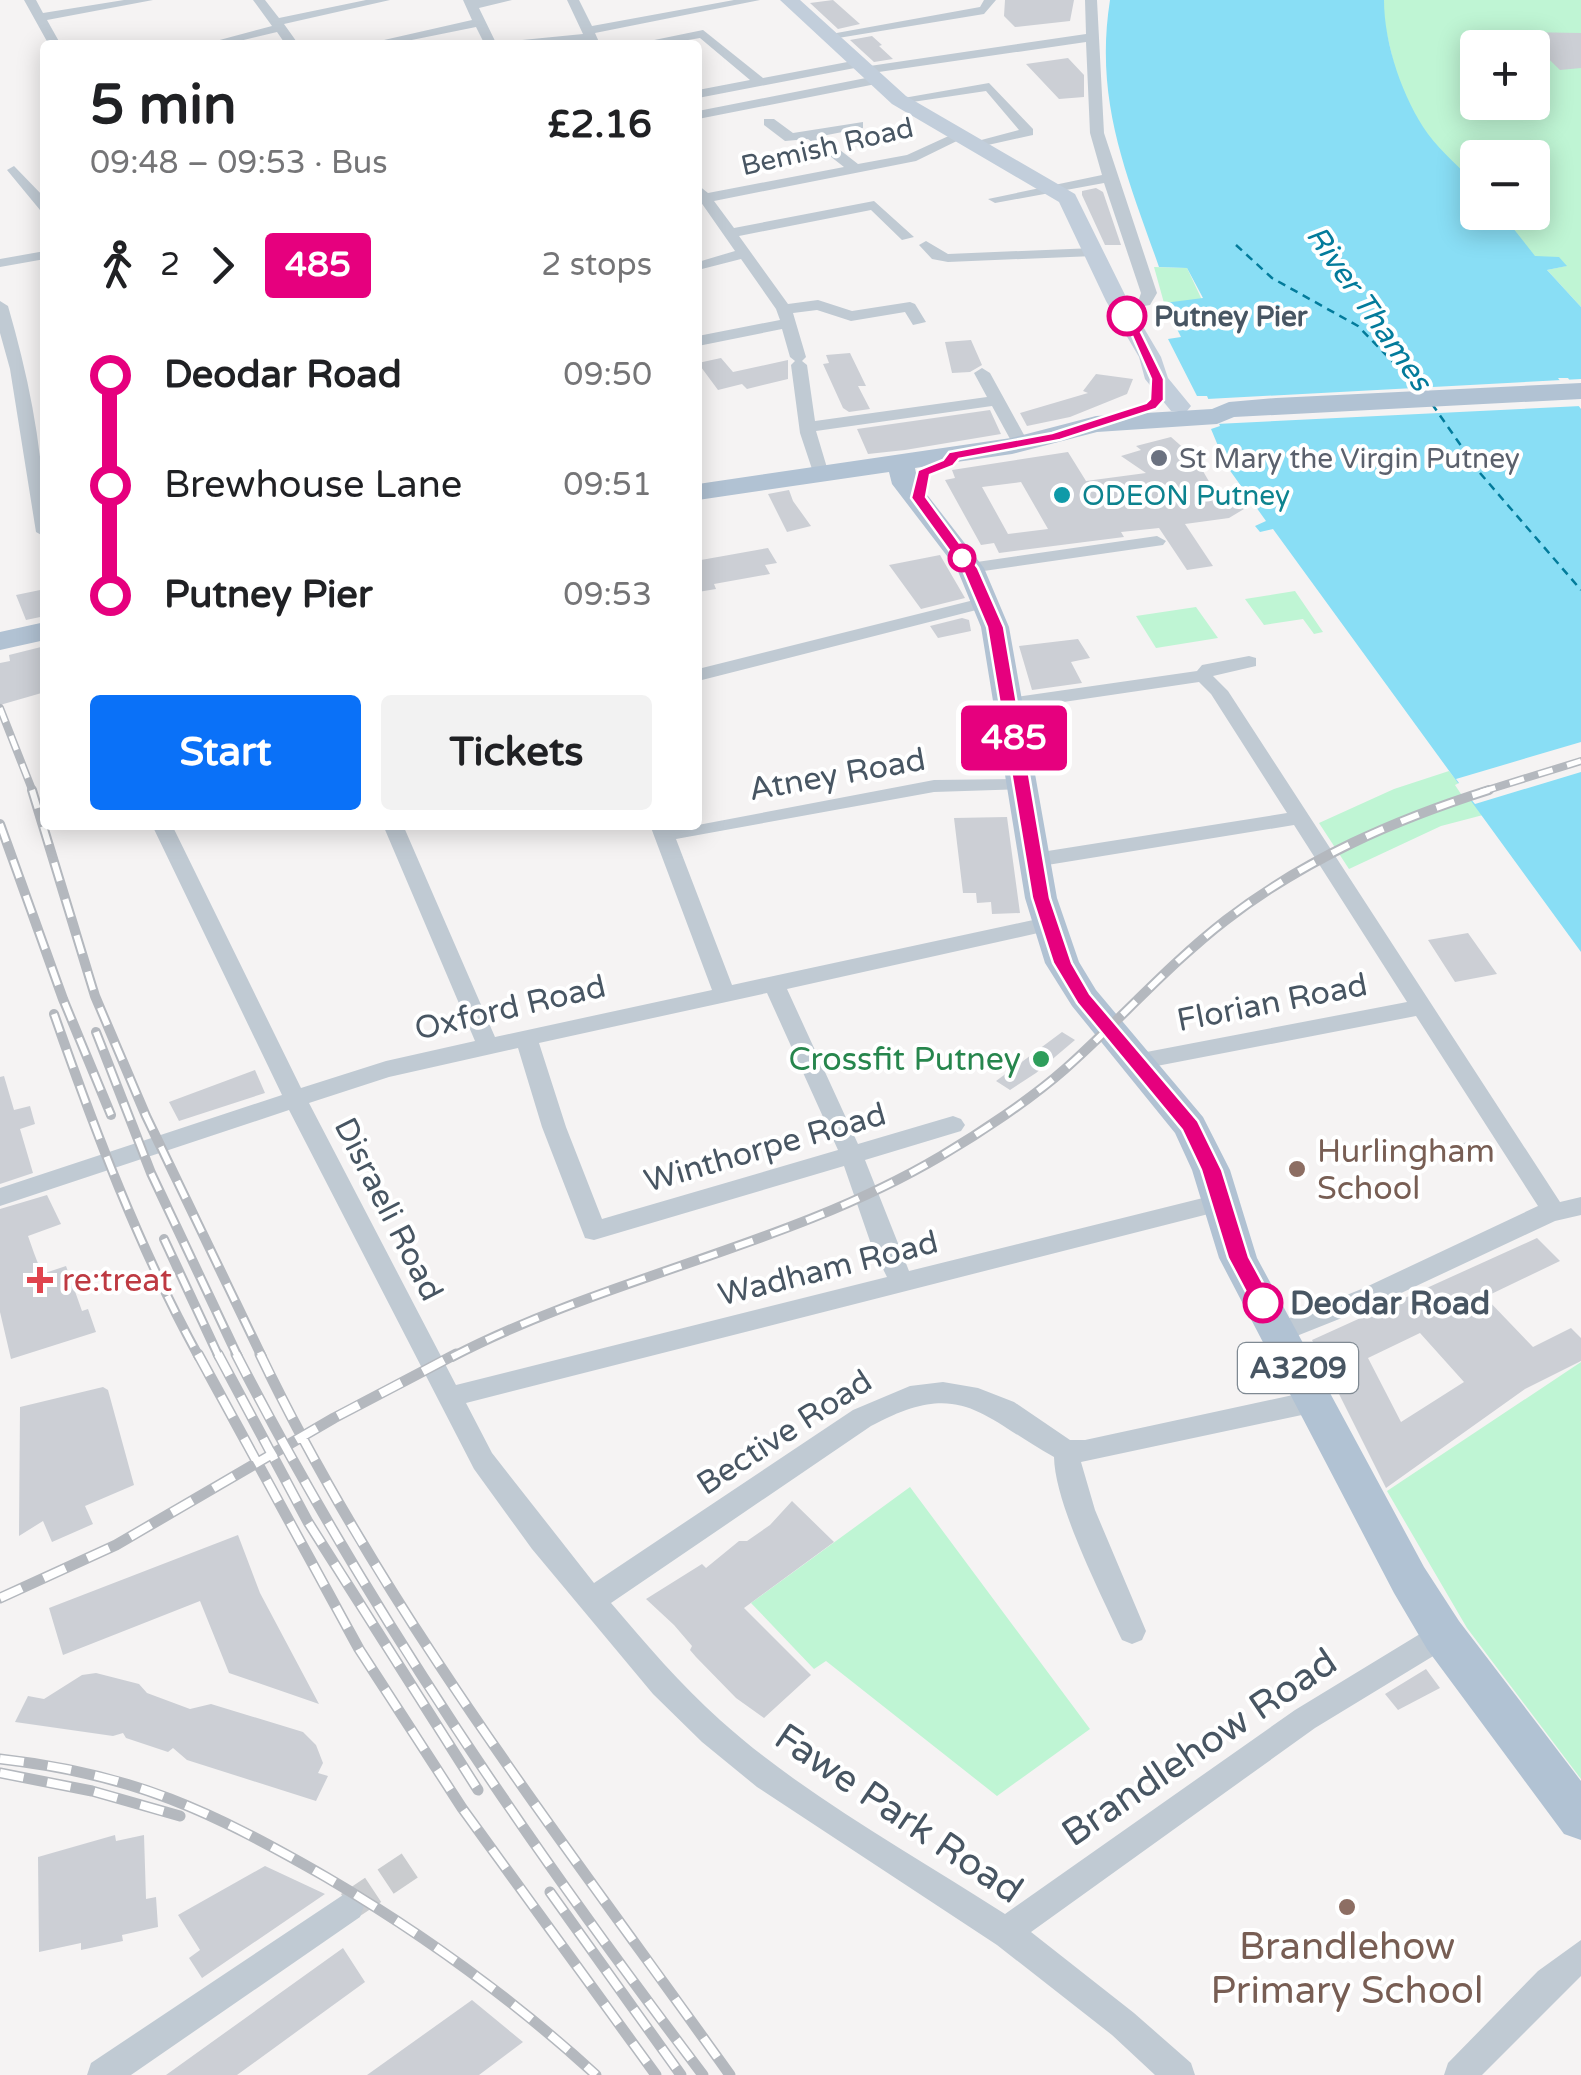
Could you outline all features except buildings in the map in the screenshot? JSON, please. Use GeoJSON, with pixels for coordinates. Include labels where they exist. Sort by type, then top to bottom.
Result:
{"type":"FeatureCollection","features":[{"type":"Feature","properties":{"kind":"main road"},"geometry":{"type":"LineString","coordinates":[[794,1],[826,36],[899,100],[1055,188],[1072,206],[1121,308],[1150,357],[1158,379],[1157,400],[1175,411]]}},
{"type":"Feature","properties":{"kind":"main road"},"geometry":{"type":"LineString","coordinates":[[702,489],[954,455],[1175,411],[1256,408],[1289,416],[1306,406],[1581,390]]}},
{"type":"Feature","properties":{"kind":"main road"},"geometry":{"type":"LineString","coordinates":[[918,498],[923,473],[948,463],[954,455]]}},
{"type":"Feature","properties":{"kind":"main road","name":"A3209"},"geometry":{"type":"LineString","coordinates":[[901,463],[905,484],[970,568],[996,627],[1047,924],[1062,963],[1084,998],[1190,1126],[1222,1202],[1238,1258],[1392,1548],[1443,1635],[1581,1818]]}},
{"type":"Feature","properties":{"kind":"main road"},"geometry":{"type":"LineString","coordinates":[[0,641],[40,631]]}},
{"type":"Feature","properties":{"kind":"street"},"geometry":{"type":"LineString","coordinates":[[30,0],[53,40]]}},
{"type":"Feature","properties":{"kind":"street"},"geometry":{"type":"LineString","coordinates":[[40,17],[147,0]]}},
{"type":"Feature","properties":{"kind":"street"},"geometry":{"type":"LineString","coordinates":[[260,0],[289,40]]}},
{"type":"Feature","properties":{"kind":"street"},"geometry":{"type":"LineString","coordinates":[[225,40],[384,0]]}},
{"type":"Feature","properties":{"kind":"street"},"geometry":{"type":"LineString","coordinates":[[489,40],[471,3],[506,0]]}},
{"type":"Feature","properties":{"kind":"street"},"geometry":{"type":"LineString","coordinates":[[573,0],[591,38],[754,0]]}},
{"type":"Feature","properties":{"kind":"street"},"geometry":{"type":"LineString","coordinates":[[826,36],[984,10],[990,0]]}},
{"type":"Feature","properties":{"kind":"street"},"geometry":{"type":"LineString","coordinates":[[1091,0],[1095,117],[1109,178],[1149,294],[1146,302],[1121,308]]}},
{"type":"Feature","properties":{"kind":"street"},"geometry":{"type":"LineString","coordinates":[[392,40],[480,22]]}},
{"type":"Feature","properties":{"kind":"street"},"geometry":{"type":"LineString","coordinates":[[667,40],[704,34],[760,82]]}},
{"type":"Feature","properties":{"kind":"street"},"geometry":{"type":"LineString","coordinates":[[702,93],[1092,37]]}},
{"type":"Feature","properties":{"kind":"street"},"geometry":{"type":"LineString","coordinates":[[702,114],[866,71]]}},
{"type":"Feature","properties":{"kind":"street","name":"Bemish Road"},"geometry":{"type":"LineString","coordinates":[[702,194],[855,169],[911,158],[966,141],[1028,132],[989,87],[899,100]]}},
{"type":"Feature","properties":{"kind":"street"},"geometry":{"type":"LineString","coordinates":[[769,122],[795,142],[811,134],[858,125]]}},
{"type":"Feature","properties":{"kind":"street"},"geometry":{"type":"LineString","coordinates":[[811,134],[855,169]]}},
{"type":"Feature","properties":{"kind":"street"},"geometry":{"type":"LineString","coordinates":[[14,170],[40,200]]}},
{"type":"Feature","properties":{"kind":"street"},"geometry":{"type":"LineString","coordinates":[[995,199],[1109,178]]}},
{"type":"Feature","properties":{"kind":"street"},"geometry":{"type":"LineString","coordinates":[[702,195],[746,253],[786,316],[798,361],[810,426],[808,434],[820,472]]}},
{"type":"Feature","properties":{"kind":"street"},"geometry":{"type":"LineString","coordinates":[[732,233],[874,205],[907,237]]}},
{"type":"Feature","properties":{"kind":"street"},"geometry":{"type":"LineString","coordinates":[[926,245],[936,256],[948,258],[1094,252]]}},
{"type":"Feature","properties":{"kind":"street"},"geometry":{"type":"LineString","coordinates":[[702,265],[746,253]]}},
{"type":"Feature","properties":{"kind":"street"},"geometry":{"type":"LineString","coordinates":[[0,263],[40,257]]}},
{"type":"Feature","properties":{"kind":"street"},"geometry":{"type":"LineString","coordinates":[[702,340],[818,305],[851,316],[910,307],[918,322]]}},
{"type":"Feature","properties":{"kind":"street"},"geometry":{"type":"LineString","coordinates":[[0,306],[18,369],[40,502]]}},
{"type":"Feature","properties":{"kind":"street"},"geometry":{"type":"LineString","coordinates":[[982,374],[1021,444]]}},
{"type":"Feature","properties":{"kind":"street"},"geometry":{"type":"LineString","coordinates":[[810,426],[996,401]]}},
{"type":"Feature","properties":{"kind":"street"},"geometry":{"type":"LineString","coordinates":[[970,568],[1157,541]]}},
{"type":"Feature","properties":{"kind":"street"},"geometry":{"type":"LineString","coordinates":[[702,675],[986,602]]}},
{"type":"Feature","properties":{"kind":"street"},"geometry":{"type":"LineString","coordinates":[[1009,704],[1203,676],[1208,669],[1250,662]]}},
{"type":"Feature","properties":{"kind":"street"},"geometry":{"type":"LineString","coordinates":[[1203,676],[1218,691],[1550,1206],[1572,1211]]}},
{"type":"Feature","properties":{"kind":"street","name":"Atney Road"},"geometry":{"type":"LineString","coordinates":[[702,824],[934,786],[1022,785]]}},
{"type":"Feature","properties":{"kind":"street"},"geometry":{"type":"LineString","coordinates":[[1035,860],[1299,818]]}},
{"type":"Feature","properties":{"kind":"street","name":"Disraeli Road"},"geometry":{"type":"LineString","coordinates":[[164,830],[296,1099],[484,1461],[592,1600]]}},
{"type":"Feature","properties":{"kind":"street"},"geometry":{"type":"LineString","coordinates":[[395,830],[488,1046]]}},
{"type":"Feature","properties":{"kind":"street"},"geometry":{"type":"LineString","coordinates":[[662,830],[724,992]]}},
{"type":"Feature","properties":{"kind":"street","name":"Oxford Road"},"geometry":{"type":"LineString","coordinates":[[0,1196],[386,1069],[1047,924]]}},
{"type":"Feature","properties":{"kind":"street"},"geometry":{"type":"LineString","coordinates":[[773,982],[852,1156],[884,1247],[902,1283]]}},
{"type":"Feature","properties":{"kind":"street","name":"Florian Road"},"geometry":{"type":"LineString","coordinates":[[1136,1062],[1420,1007]]}},
{"type":"Feature","properties":{"kind":"street","name":"Winthorpe Road"},"geometry":{"type":"LineString","coordinates":[[526,1038],[594,1231],[954,1125]]}},
{"type":"Feature","properties":{"kind":"street","name":"Wadham Road"},"geometry":{"type":"LineString","coordinates":[[449,1397],[1222,1202]]}},
{"type":"Feature","properties":{"kind":"street"},"geometry":{"type":"LineString","coordinates":[[1280,1333],[1572,1211]]}},
{"type":"Feature","properties":{"kind":"street","name":"Bective Road"},"geometry":{"type":"LineString","coordinates":[[592,1600],[862,1418],[920,1392],[939,1392],[994,1405],[1068,1451]]}},
{"type":"Feature","properties":{"kind":"street"},"geometry":{"type":"LineString","coordinates":[[1132,1631],[1074,1489],[1064,1460],[1068,1451],[1085,1451],[1316,1401]]}},
{"type":"Feature","properties":{"kind":"street","name":"Fawe Park Road"},"geometry":{"type":"LineString","coordinates":[[592,1600],[663,1685],[740,1754],[844,1828],[1008,1934],[1122,2024],[1179,2075]]}},
{"type":"Feature","properties":{"kind":"street","name":"Brandlehow Road"},"geometry":{"type":"LineString","coordinates":[[1008,1934],[1024,1916],[1305,1719],[1443,1635]]}},
{"type":"Feature","properties":{"kind":"street"},"geometry":{"type":"LineString","coordinates":[[103,2075],[349,1906]]}},
{"type":"Feature","properties":{"kind":"street"},"geometry":{"type":"LineString","coordinates":[[1460,2075],[1549,1982],[1581,1956]]}},
{"type":"Feature","properties":{"kind":"green space"},"geometry":{"type":"Polygon","coordinates":[[[1379,0],[1581,0],[1581,307],[1547,270],[1566,266],[1532,259],[1506,230],[1550,230],[1550,140],[1460,140],[1460,175],[1407,121],[1379,0]]]}},
{"type":"Feature","properties":{"kind":"green space"},"geometry":{"type":"Polygon","coordinates":[[[1154,267],[1187,268],[1202,300],[1164,303],[1154,267]]]}},
{"type":"Feature","properties":{"kind":"green space"},"geometry":{"type":"Polygon","coordinates":[[[1295,591],[1323,632],[1314,634],[1303,619],[1264,625],[1245,599],[1295,591]]]}},
{"type":"Feature","properties":{"kind":"green space"},"geometry":{"type":"Polygon","coordinates":[[[1196,607],[1218,638],[1156,648],[1136,616],[1196,607]]]}},
{"type":"Feature","properties":{"kind":"green space"},"geometry":{"type":"Polygon","coordinates":[[[1449,771],[1483,815],[1441,826],[1349,869],[1319,823],[1394,789],[1449,771]]]}},
{"type":"Feature","properties":{"kind":"green space"},"geometry":{"type":"Polygon","coordinates":[[[1581,1362],[1581,1779],[1467,1628],[1387,1491],[1581,1362]]]}},
{"type":"Feature","properties":{"kind":"green space"},"geometry":{"type":"Polygon","coordinates":[[[910,1487],[1090,1729],[997,1796],[826,1661],[814,1669],[751,1603],[910,1487]]]}},
{"type":"Feature","properties":{"kind":"water","name":"River Thames"},"geometry":{"type":"Polygon","coordinates":[[[1110,0],[1384,0],[1387,35],[1403,88],[1428,134],[1460,169],[1460,230],[1514,230],[1535,256],[1559,257],[1567,266],[1547,270],[1581,307],[1581,396],[1568,378],[1558,378],[1581,409],[1581,952],[1273,529],[1260,532],[1255,526],[1266,521],[1226,465],[1211,429],[1220,426],[1207,396],[1197,396],[1168,339],[1181,337],[1164,303],[1203,298],[1187,268],[1159,267],[1116,137],[1106,72],[1110,0]]]}},
{"type":"Feature","properties":{"kind":"pier"},"geometry":{"type":"Polygon","coordinates":[[[1581,379],[1581,406],[1216,424],[1206,428],[1213,424],[1203,401],[1191,396],[1207,399],[1581,379]]]}},
{"type":"Feature","properties":{"kind":"pier"},"geometry":{"type":"Polygon","coordinates":[[[1581,742],[1581,772],[1475,804],[1470,798],[1465,800],[1455,785],[1459,783],[1456,779],[1581,742]]]}},
{"type":"Feature","properties":{"kind":"ferry route"},"geometry":{"type":"LineString","coordinates":[[1236,245],[1272,278],[1358,326],[1420,390]]}},
{"type":"Feature","properties":{"kind":"ferry route"},"geometry":{"type":"LineString","coordinates":[[1432,404],[1480,473],[1581,590]]}},
{"type":"Feature","properties":{"kind":"tunnel"},"geometry":{"type":"LineString","coordinates":[[349,1906],[412,1864]]}},
{"type":"Feature","properties":{"kind":"railway"},"geometry":{"type":"LineString","coordinates":[[0,708],[33,792]]}},
{"type":"Feature","properties":{"kind":"railway"},"geometry":{"type":"LineString","coordinates":[[1481,792],[1581,761]]}},
{"type":"Feature","properties":{"kind":"railway"},"geometry":{"type":"LineString","coordinates":[[32,790],[40,816]]}},
{"type":"Feature","properties":{"kind":"railway"},"geometry":{"type":"LineString","coordinates":[[452,1357],[573,1304],[822,1214],[941,1156],[1052,1080],[1184,955],[1256,898],[1352,843],[1489,790]]}},
{"type":"Feature","properties":{"kind":"railway"},"geometry":{"type":"LineString","coordinates":[[0,824],[63,999],[111,1115]]}},
{"type":"Feature","properties":{"kind":"railway"},"geometry":{"type":"LineString","coordinates":[[44,830],[95,996],[146,1116],[262,1357]]}},
{"type":"Feature","properties":{"kind":"railway"},"geometry":{"type":"LineString","coordinates":[[54,1014],[119,1188],[199,1357]]}},
{"type":"Feature","properties":{"kind":"railway"},"geometry":{"type":"LineString","coordinates":[[96,1032],[151,1173],[238,1357]]}},
{"type":"Feature","properties":{"kind":"railway"},"geometry":{"type":"LineString","coordinates":[[164,1239],[219,1357]]}},
{"type":"Feature","properties":{"kind":"railway"},"geometry":{"type":"LineString","coordinates":[[198,1354],[257,1463]]}},
{"type":"Feature","properties":{"kind":"railway"},"geometry":{"type":"LineString","coordinates":[[218,1354],[272,1454]]}},
{"type":"Feature","properties":{"kind":"railway"},"geometry":{"type":"LineString","coordinates":[[236,1354],[286,1446]]}},
{"type":"Feature","properties":{"kind":"railway"},"geometry":{"type":"LineString","coordinates":[[260,1354],[302,1437]]}},
{"type":"Feature","properties":{"kind":"railway"},"geometry":{"type":"LineString","coordinates":[[302,1437],[456,1354]]}},
{"type":"Feature","properties":{"kind":"railway"},"geometry":{"type":"LineString","coordinates":[[286,1446],[302,1437]]}},
{"type":"Feature","properties":{"kind":"railway"},"geometry":{"type":"LineString","coordinates":[[302,1437],[419,1635],[541,1813],[730,2075]]}},
{"type":"Feature","properties":{"kind":"railway"},"geometry":{"type":"LineString","coordinates":[[272,1454],[286,1446]]}},
{"type":"Feature","properties":{"kind":"railway"},"geometry":{"type":"LineString","coordinates":[[286,1446],[340,1543],[454,1725],[576,1902],[703,2075]]}},
{"type":"Feature","properties":{"kind":"railway"},"geometry":{"type":"LineString","coordinates":[[257,1463],[272,1454]]}},
{"type":"Feature","properties":{"kind":"railway"},"geometry":{"type":"LineString","coordinates":[[272,1454],[308,1522],[478,1790]]}},
{"type":"Feature","properties":{"kind":"railway"},"geometry":{"type":"LineString","coordinates":[[0,1598],[116,1545],[257,1463]]}},
{"type":"Feature","properties":{"kind":"railway"},"geometry":{"type":"LineString","coordinates":[[257,1463],[359,1649],[462,1808],[656,2075]]}},
{"type":"Feature","properties":{"kind":"railway"},"geometry":{"type":"LineString","coordinates":[[0,1759],[91,1774],[132,1786],[245,1833],[326,1877],[432,1945],[500,1994],[596,2075]]}},
{"type":"Feature","properties":{"kind":"railway"},"geometry":{"type":"LineString","coordinates":[[0,1773],[92,1791],[180,1816]]}},
{"type":"Feature","properties":{"kind":"railway"},"geometry":{"type":"LineString","coordinates":[[550,1892],[681,2075]]}},
{"type":"Feature","properties":{"kind":"bus line","name":"485"},"geometry":{"type":"LineString","coordinates":[[1127,316],[1158,379],[1157,400],[1151,406],[1128,410],[1055,437],[954,455],[948,463],[923,473],[918,498],[970,568],[996,627],[1041,898],[1062,963],[1084,998],[1190,1126],[1211,1170],[1238,1258],[1263,1303]]}},
{"type":"Feature","properties":{"kind":"place","name":"Putney Pier"},"geometry":{"type":"Point","coordinates":[1127,316]}},
{"type":"Feature","properties":{"kind":"place","name":"St Mary the Virgin Putney"},"geometry":{"type":"Point","coordinates":[1159,458]}},
{"type":"Feature","properties":{"kind":"place","name":"ODEON Putney"},"geometry":{"type":"Point","coordinates":[1062,495]}},
{"type":"Feature","properties":{"kind":"place","name":"Crossfit Putney"},"geometry":{"type":"Point","coordinates":[1041,1059]}},
{"type":"Feature","properties":{"kind":"place","name":"Hurlingham School"},"geometry":{"type":"Point","coordinates":[1297,1169]}},
{"type":"Feature","properties":{"kind":"place","name":"re:treat"},"geometry":{"type":"Point","coordinates":[40,1280]}},
{"type":"Feature","properties":{"kind":"place","name":"Deodar Road"},"geometry":{"type":"Point","coordinates":[1263,1303]}},
{"type":"Feature","properties":{"kind":"place","name":"Brandlehow Primary School"},"geometry":{"type":"Point","coordinates":[1347,1907]}}]}
